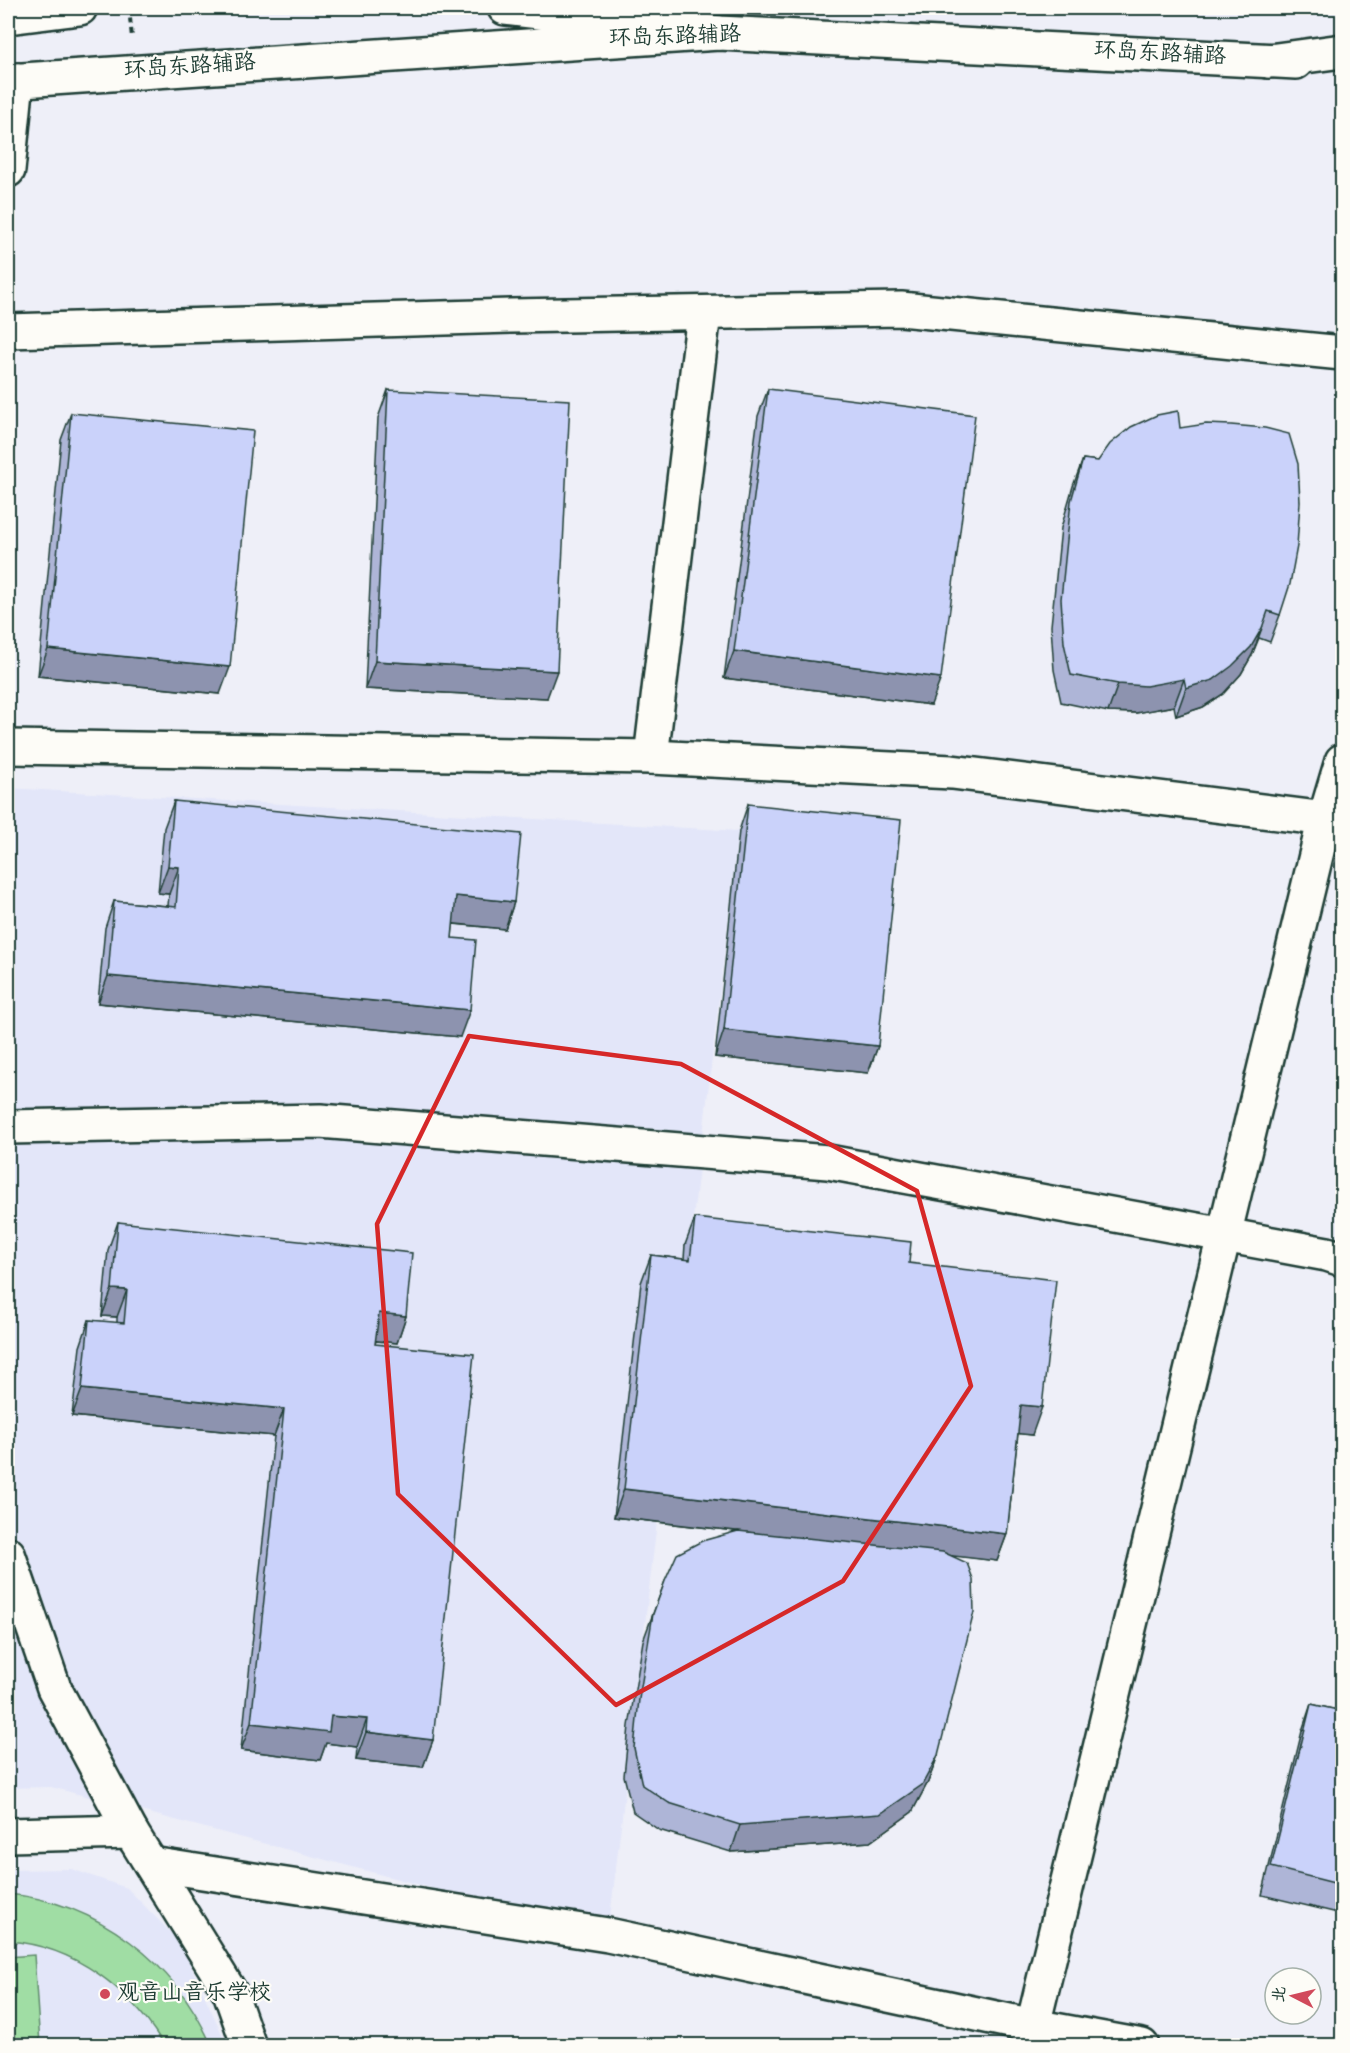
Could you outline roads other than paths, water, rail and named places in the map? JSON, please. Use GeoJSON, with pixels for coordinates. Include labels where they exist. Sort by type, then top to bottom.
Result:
{"type":"FeatureCollection","features":[{"type":"Feature","properties":{"kind":"street"},"geometry":{"type":"LineString","coordinates":[[8,17],[80,8]]}},
{"type":"Feature","properties":{"kind":"street"},"geometry":{"type":"LineString","coordinates":[[505,8],[719,33]]}},
{"type":"Feature","properties":{"kind":"street","name":"环岛东路辅路"},"geometry":{"type":"LineString","coordinates":[[12,80],[719,33],[1342,64]]}},
{"type":"Feature","properties":{"kind":"street"},"geometry":{"type":"LineString","coordinates":[[1269,60],[1342,51]]}},
{"type":"Feature","properties":{"kind":"street"},"geometry":{"type":"LineString","coordinates":[[8,170],[12,80]]}},
{"type":"Feature","properties":{"kind":"street"},"geometry":{"type":"LineString","coordinates":[[8,331],[901,309],[1342,353]]}},
{"type":"Feature","properties":{"kind":"street"},"geometry":{"type":"LineString","coordinates":[[651,757],[704,313]]}},
{"type":"Feature","properties":{"kind":"street"},"geometry":{"type":"LineString","coordinates":[[8,747],[651,757],[952,772],[1334,819]]}},
{"type":"Feature","properties":{"kind":"street"},"geometry":{"type":"LineString","coordinates":[[1030,2036],[1224,1234],[1334,819],[1342,761]]}},
{"type":"Feature","properties":{"kind":"street"},"geometry":{"type":"LineString","coordinates":[[8,1127],[320,1121],[816,1161],[1224,1234],[1342,1259]]}},
{"type":"Feature","properties":{"kind":"street"},"geometry":{"type":"LineString","coordinates":[[8,1554],[54,1689],[131,1832],[230,1992],[249,2046]]}},
{"type":"Feature","properties":{"kind":"street"},"geometry":{"type":"LineString","coordinates":[[8,1835],[131,1832]]}},
{"type":"Feature","properties":{"kind":"street"},"geometry":{"type":"LineString","coordinates":[[151,1864],[608,1935],[1030,2036],[1142,2046]]}},
{"type":"Feature","properties":{"kind":"place","name":"观音山音乐学校"},"geometry":{"type":"Point","coordinates":[105,1994]}}]}
